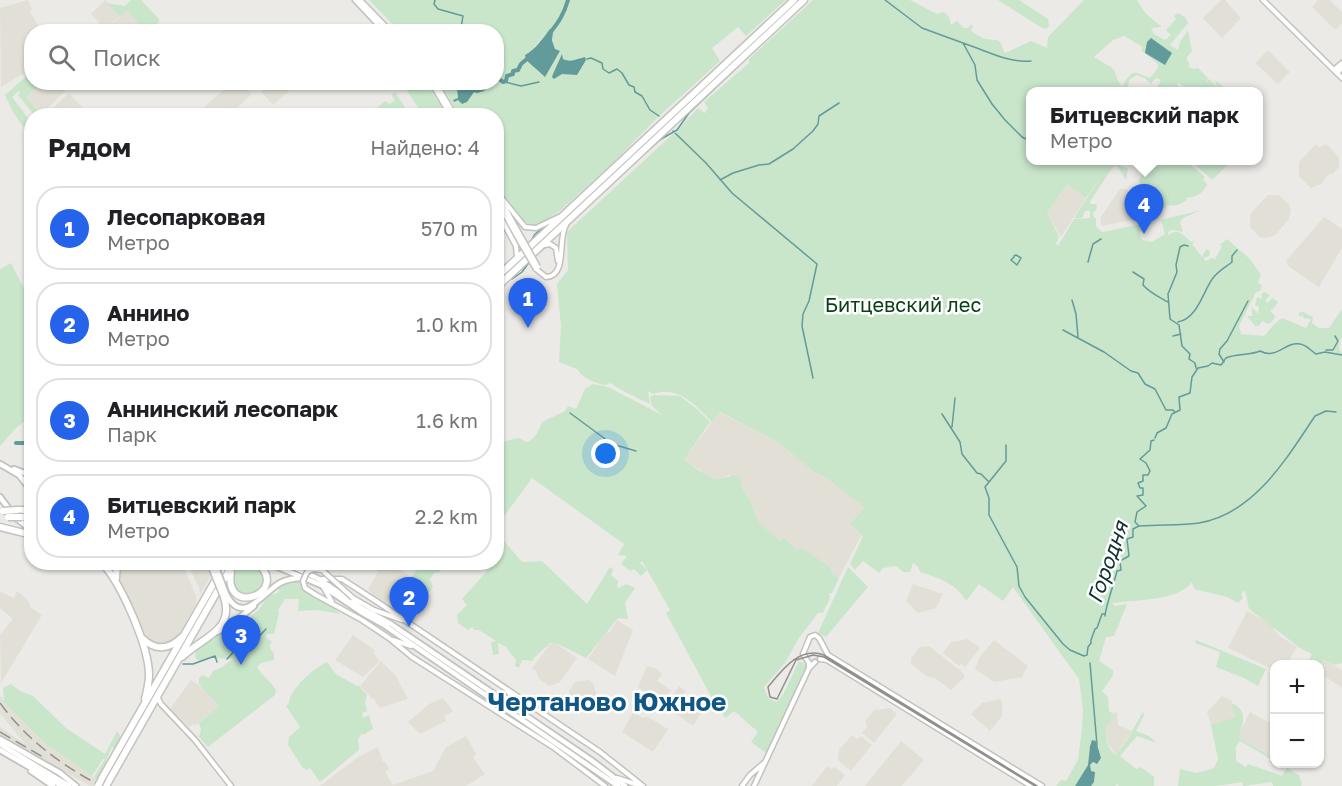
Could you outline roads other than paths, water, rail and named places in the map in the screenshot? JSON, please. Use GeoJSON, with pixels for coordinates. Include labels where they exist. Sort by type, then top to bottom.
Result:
{"type":"FeatureCollection","features":[{"type":"Feature","properties":{"kind":"highway"},"geometry":{"type":"LineString","coordinates":[[504,281],[794,0]]}},
{"type":"Feature","properties":{"kind":"highway"},"geometry":{"type":"LineString","coordinates":[[633,155],[804,0]]}},
{"type":"Feature","properties":{"kind":"highway"},"geometry":{"type":"LineString","coordinates":[[504,271],[573,212]]}},
{"type":"Feature","properties":{"kind":"highway"},"geometry":{"type":"LineString","coordinates":[[1,513],[24,510]]}},
{"type":"Feature","properties":{"kind":"highway"},"geometry":{"type":"LineString","coordinates":[[1,513],[8,517],[24,517]]}},
{"type":"Feature","properties":{"kind":"highway"},"geometry":{"type":"LineString","coordinates":[[0,527],[24,532]]}},
{"type":"Feature","properties":{"kind":"highway"},"geometry":{"type":"LineString","coordinates":[[108,570],[117,582],[140,636],[149,675],[146,695],[138,716]]}},
{"type":"Feature","properties":{"kind":"highway"},"geometry":{"type":"LineString","coordinates":[[116,570],[117,582]]}},
{"type":"Feature","properties":{"kind":"highway"},"geometry":{"type":"LineString","coordinates":[[173,669],[193,647],[217,632],[226,617],[225,595],[215,570]]}},
{"type":"Feature","properties":{"kind":"highway"},"geometry":{"type":"LineString","coordinates":[[106,782],[138,716],[221,570]]}},
{"type":"Feature","properties":{"kind":"highway"},"geometry":{"type":"LineString","coordinates":[[98,786],[106,782],[229,570]]}},
{"type":"Feature","properties":{"kind":"highway"},"geometry":{"type":"LineString","coordinates":[[231,570],[232,587],[236,594],[248,598],[259,594],[266,583],[264,570]]}},
{"type":"Feature","properties":{"kind":"highway"},"geometry":{"type":"LineString","coordinates":[[140,636],[151,646],[168,646],[180,638],[191,624]]}},
{"type":"Feature","properties":{"kind":"main road"},"geometry":{"type":"LineString","coordinates":[[355,0],[378,24]]}},
{"type":"Feature","properties":{"kind":"main road"},"geometry":{"type":"LineString","coordinates":[[360,0],[383,24]]}},
{"type":"Feature","properties":{"kind":"main road"},"geometry":{"type":"LineString","coordinates":[[1263,0],[1342,78]]}},
{"type":"Feature","properties":{"kind":"main road"},"geometry":{"type":"LineString","coordinates":[[1336,72],[1342,63]]}},
{"type":"Feature","properties":{"kind":"main road"},"geometry":{"type":"LineString","coordinates":[[1336,72],[1342,68]]}},
{"type":"Feature","properties":{"kind":"main road"},"geometry":{"type":"LineString","coordinates":[[438,90],[448,108]]}},
{"type":"Feature","properties":{"kind":"main road"},"geometry":{"type":"LineString","coordinates":[[504,202],[521,224],[527,227],[538,227],[573,212]]}},
{"type":"Feature","properties":{"kind":"main road"},"geometry":{"type":"LineString","coordinates":[[504,207],[523,244]]}},
{"type":"Feature","properties":{"kind":"main road"},"geometry":{"type":"LineString","coordinates":[[504,215],[537,268],[546,277],[552,276],[560,266],[562,231],[573,212]]}},
{"type":"Feature","properties":{"kind":"main road"},"geometry":{"type":"LineString","coordinates":[[504,214],[507,219]]}},
{"type":"Feature","properties":{"kind":"main road"},"geometry":{"type":"LineString","coordinates":[[504,224],[516,246],[517,255],[514,262]]}},
{"type":"Feature","properties":{"kind":"main road"},"geometry":{"type":"LineString","coordinates":[[537,250],[547,244],[554,245],[558,257],[556,270],[551,274],[545,274],[537,268]]}},
{"type":"Feature","properties":{"kind":"main road"},"geometry":{"type":"LineString","coordinates":[[1,464],[24,473]]}},
{"type":"Feature","properties":{"kind":"main road"},"geometry":{"type":"LineString","coordinates":[[1,464],[19,475],[24,481]]}},
{"type":"Feature","properties":{"kind":"main road"},"geometry":{"type":"LineString","coordinates":[[0,497],[24,525]]}},
{"type":"Feature","properties":{"kind":"main road"},"geometry":{"type":"LineString","coordinates":[[288,570],[319,579],[342,579],[612,760],[642,786]]}},
{"type":"Feature","properties":{"kind":"main road"},"geometry":{"type":"LineString","coordinates":[[300,570],[500,703],[616,784]]}},
{"type":"Feature","properties":{"kind":"main road"},"geometry":{"type":"LineString","coordinates":[[313,570],[307,572],[303,581],[305,588],[389,639],[412,657],[580,766],[605,786]]}},
{"type":"Feature","properties":{"kind":"main road"},"geometry":{"type":"LineString","coordinates":[[322,570],[354,598],[374,610],[408,622]]}},
{"type":"Feature","properties":{"kind":"main road"},"geometry":{"type":"LineString","coordinates":[[217,632],[243,616],[284,582],[309,577]]}},
{"type":"Feature","properties":{"kind":"main road"},"geometry":{"type":"LineString","coordinates":[[319,579],[363,609],[391,624],[625,786]]}},
{"type":"Feature","properties":{"kind":"main road"},"geometry":{"type":"LineString","coordinates":[[321,585],[332,603]]}},
{"type":"Feature","properties":{"kind":"main road"},"geometry":{"type":"LineString","coordinates":[[225,595],[239,608],[251,606],[262,599]]}},
{"type":"Feature","properties":{"kind":"main road"},"geometry":{"type":"LineString","coordinates":[[754,786],[808,668],[809,663],[803,654],[811,635],[818,636],[828,655],[1031,786]]}},
{"type":"Feature","properties":{"kind":"main road"},"geometry":{"type":"LineString","coordinates":[[389,639],[423,651]]}},
{"type":"Feature","properties":{"kind":"main road"},"geometry":{"type":"LineString","coordinates":[[808,668],[824,657],[825,651]]}},
{"type":"Feature","properties":{"kind":"main road"},"geometry":{"type":"LineString","coordinates":[[805,659],[815,662]]}},
{"type":"Feature","properties":{"kind":"main road"},"geometry":{"type":"LineString","coordinates":[[820,659],[827,660],[1042,786]]}},
{"type":"Feature","properties":{"kind":"main road"},"geometry":{"type":"LineString","coordinates":[[505,687],[524,714]]}},
{"type":"Feature","properties":{"kind":"main road"},"geometry":{"type":"LineString","coordinates":[[160,692],[158,700],[192,736],[231,786]]}},
{"type":"Feature","properties":{"kind":"main road"},"geometry":{"type":"LineString","coordinates":[[500,703],[513,722]]}},
{"type":"Feature","properties":{"kind":"main road"},"geometry":{"type":"LineString","coordinates":[[148,712],[155,705],[163,706]]}},
{"type":"Feature","properties":{"kind":"main road"},"geometry":{"type":"LineString","coordinates":[[0,739],[60,773],[76,786]]}},
{"type":"Feature","properties":{"kind":"main road"},"geometry":{"type":"LineString","coordinates":[[0,744],[69,786]]}},
{"type":"Feature","properties":{"kind":"main road"},"geometry":{"type":"LineString","coordinates":[[0,750],[53,786]]}},
{"type":"Feature","properties":{"kind":"main road"},"geometry":{"type":"LineString","coordinates":[[744,784],[764,763]]}},
{"type":"Feature","properties":{"kind":"main road"},"geometry":{"type":"LineString","coordinates":[[22,764],[62,786]]}},
{"type":"Feature","properties":{"kind":"main road"},"geometry":{"type":"LineString","coordinates":[[580,766],[616,784]]}},
{"type":"Feature","properties":{"kind":"main road"},"geometry":{"type":"LineString","coordinates":[[744,784],[759,775]]}},
{"type":"Feature","properties":{"kind":"main road"},"geometry":{"type":"LineString","coordinates":[[612,776],[642,786]]}},
{"type":"Feature","properties":{"kind":"water"},"geometry":{"type":"Polygon","coordinates":[[[550,29],[553,32],[552,40],[555,49],[560,51],[545,77],[526,60],[525,55],[550,29]]]}},
{"type":"Feature","properties":{"kind":"water"},"geometry":{"type":"Polygon","coordinates":[[[1151,38],[1172,53],[1165,65],[1145,53],[1147,42],[1151,38]]]}},
{"type":"Feature","properties":{"kind":"water"},"geometry":{"type":"Polygon","coordinates":[[[562,54],[563,59],[569,61],[585,57],[586,60],[577,75],[562,74],[554,79],[552,77],[562,54]]]}},
{"type":"Feature","properties":{"kind":"water"},"geometry":{"type":"Polygon","coordinates":[[[457,90],[485,90],[474,92],[467,102],[462,104],[458,100],[454,102],[453,100],[458,98],[457,90]]]}},
{"type":"Feature","properties":{"kind":"water"},"geometry":{"type":"Polygon","coordinates":[[[1092,740],[1096,741],[1101,758],[1097,764],[1093,762],[1090,765],[1091,771],[1095,772],[1094,782],[1091,786],[1075,786],[1088,765],[1092,740]]]}},
{"type":"Feature","properties":{"kind":"waterway"},"geometry":{"type":"LineString","coordinates":[[435,0],[434,4],[438,9],[463,16],[462,24]]}},
{"type":"Feature","properties":{"kind":"waterway"},"geometry":{"type":"LineString","coordinates":[[549,34],[561,18],[568,0]]}},
{"type":"Feature","properties":{"kind":"waterway"},"geometry":{"type":"LineString","coordinates":[[885,0],[922,28],[963,43],[975,65],[977,80],[992,104],[1005,120],[1026,139]]}},
{"type":"Feature","properties":{"kind":"waterway"},"geometry":{"type":"LineString","coordinates":[[963,43],[1005,58],[1031,61]]}},
{"type":"Feature","properties":{"kind":"waterway"},"geometry":{"type":"LineString","coordinates":[[504,82],[507,76],[518,70],[528,58]]}},
{"type":"Feature","properties":{"kind":"waterway"},"geometry":{"type":"LineString","coordinates":[[587,59],[591,58],[602,63],[603,69],[609,73],[617,69],[629,85],[634,87],[635,92],[642,96],[650,110],[659,116]]}},
{"type":"Feature","properties":{"kind":"waterway"},"geometry":{"type":"LineString","coordinates":[[637,160],[661,139],[677,130],[689,113],[735,69]]}},
{"type":"Feature","properties":{"kind":"waterway"},"geometry":{"type":"LineString","coordinates":[[505,82],[521,86],[539,82]]}},
{"type":"Feature","properties":{"kind":"waterway"},"geometry":{"type":"LineString","coordinates":[[720,180],[733,173],[769,164],[793,149],[813,131],[818,124],[819,116],[839,103]]}},
{"type":"Feature","properties":{"kind":"waterway"},"geometry":{"type":"LineString","coordinates":[[673,131],[706,163],[732,193],[817,264],[809,301],[803,314],[802,326],[813,378]]}},
{"type":"Feature","properties":{"kind":"waterway"},"geometry":{"type":"LineString","coordinates":[[531,241],[535,234],[547,225]]}},
{"type":"Feature","properties":{"kind":"waterway"},"geometry":{"type":"LineString","coordinates":[[1088,262],[1093,244],[1101,239]]}},
{"type":"Feature","properties":{"kind":"waterway"},"geometry":{"type":"LineString","coordinates":[[533,258],[549,246]]}},
{"type":"Feature","properties":{"kind":"waterway","name":"Городня"},"geometry":{"type":"LineString","coordinates":[[1188,246],[1180,247],[1176,265],[1177,272],[1168,294],[1170,319],[1179,325],[1182,346],[1190,354],[1189,359],[1195,363],[1196,368]]}},
{"type":"Feature","properties":{"kind":"waterway"},"geometry":{"type":"LineString","coordinates":[[1178,322],[1195,310],[1213,278],[1232,262],[1232,256],[1237,250]]}},
{"type":"Feature","properties":{"kind":"waterway"},"geometry":{"type":"LineString","coordinates":[[1014,256],[1021,258],[1017,265],[1011,260],[1014,257]]}},
{"type":"Feature","properties":{"kind":"waterway"},"geometry":{"type":"LineString","coordinates":[[512,279],[522,272],[530,261]]}},
{"type":"Feature","properties":{"kind":"waterway"},"geometry":{"type":"LineString","coordinates":[[1133,272],[1144,279],[1143,285],[1168,302]]}},
{"type":"Feature","properties":{"kind":"waterway"},"geometry":{"type":"LineString","coordinates":[[1072,300],[1078,337]]}},
{"type":"Feature","properties":{"kind":"waterway"},"geometry":{"type":"LineString","coordinates":[[1224,362],[1219,354],[1220,349],[1227,341],[1248,301]]}},
{"type":"Feature","properties":{"kind":"waterway"},"geometry":{"type":"LineString","coordinates":[[1063,330],[1138,373],[1145,384],[1155,389],[1166,410],[1175,412]]}},
{"type":"Feature","properties":{"kind":"waterway","name":"Городня"},"geometry":{"type":"LineString","coordinates":[[1173,336],[1181,334]]}},
{"type":"Feature","properties":{"kind":"waterway"},"geometry":{"type":"LineString","coordinates":[[1326,350],[1333,350],[1338,341],[1335,336]]}},
{"type":"Feature","properties":{"kind":"waterway","name":"Городня"},"geometry":{"type":"LineString","coordinates":[[1155,438],[1157,433],[1166,428],[1172,414],[1180,410],[1179,397],[1190,393],[1192,377],[1198,368],[1212,363],[1221,365],[1226,358],[1233,356],[1260,351],[1271,353],[1295,344],[1305,346],[1316,354],[1325,352],[1342,355]]}},
{"type":"Feature","properties":{"kind":"waterway"},"geometry":{"type":"LineString","coordinates":[[952,427],[955,398]]}},
{"type":"Feature","properties":{"kind":"waterway"},"geometry":{"type":"LineString","coordinates":[[1139,526],[1199,523],[1219,518],[1236,508],[1267,482],[1315,416],[1326,411],[1336,412]]}},
{"type":"Feature","properties":{"kind":"waterway"},"geometry":{"type":"LineString","coordinates":[[570,413],[612,444],[636,451]]}},
{"type":"Feature","properties":{"kind":"waterway"},"geometry":{"type":"LineString","coordinates":[[942,414],[960,442],[962,454],[977,473],[989,482],[985,487],[989,498],[989,515],[1017,567],[1019,586],[1025,597],[1063,644],[1070,650],[1084,656],[1087,655],[1095,629],[1102,614],[1105,614]]}},
{"type":"Feature","properties":{"kind":"waterway","name":"Городня"},"geometry":{"type":"LineString","coordinates":[[1105,616],[1117,571],[1121,570],[1120,561],[1129,556],[1127,539],[1133,537],[1133,529],[1139,526],[1135,522],[1137,512],[1146,506],[1137,496],[1143,495],[1143,488],[1140,488],[1138,483],[1143,481],[1143,475],[1148,475],[1150,471],[1146,463],[1140,459],[1150,450],[1151,441],[1154,440]]}},
{"type":"Feature","properties":{"kind":"waterway"},"geometry":{"type":"LineString","coordinates":[[16,443],[24,443]]}},
{"type":"Feature","properties":{"kind":"waterway"},"geometry":{"type":"LineString","coordinates":[[989,482],[1006,461],[1006,445]]}},
{"type":"Feature","properties":{"kind":"waterway"},"geometry":{"type":"LineString","coordinates":[[227,659],[241,644],[253,643],[266,629]]}},
{"type":"Feature","properties":{"kind":"waterway"},"geometry":{"type":"LineString","coordinates":[[183,664],[193,664],[215,656],[217,662]]}},
{"type":"Feature","properties":{"kind":"waterway","name":"Городня"},"geometry":{"type":"LineString","coordinates":[[1090,663],[1097,745]]}},
{"type":"Feature","properties":{"kind":"tram line"},"geometry":{"type":"LineString","coordinates":[[1035,786],[824,657],[813,655],[796,660],[777,699],[770,697],[768,687],[792,661],[807,654],[824,655],[1037,786]]}},
{"type":"Feature","properties":{"kind":"railway"},"geometry":{"type":"LineString","coordinates":[[0,703],[33,740],[72,769],[101,786]]}},
{"type":"Feature","properties":{"kind":"railway"},"geometry":{"type":"LineString","coordinates":[[0,732],[43,757]]}},
{"type":"Feature","properties":{"kind":"place","name":"Битцевский парк"},"geometry":{"type":"Point","coordinates":[1144,234]}},
{"type":"Feature","properties":{"kind":"place","name":"Лесопарковая"},"geometry":{"type":"Point","coordinates":[528,328]}},
{"type":"Feature","properties":{"kind":"place","name":"Аннино"},"geometry":{"type":"Point","coordinates":[409,627]}},
{"type":"Feature","properties":{"kind":"place","name":"Аннинский лесопарк"},"geometry":{"type":"Point","coordinates":[241,665]}},
{"type":"Feature","properties":{"kind":"district","name":"Чертаново Южное"},"geometry":{"type":"Point","coordinates":[607,701]}},
{"type":"Feature","properties":{"kind":"park label","name":"Битцевский лес"},"geometry":{"type":"Point","coordinates":[903,304]}}]}
